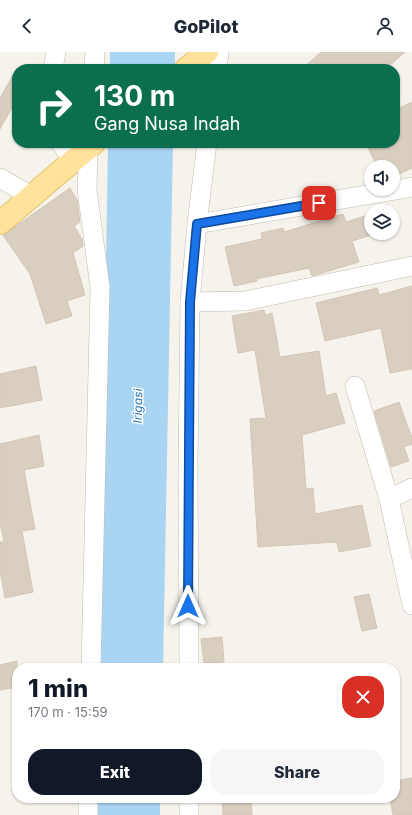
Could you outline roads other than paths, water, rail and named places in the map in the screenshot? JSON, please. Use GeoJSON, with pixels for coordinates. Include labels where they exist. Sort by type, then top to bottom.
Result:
{"type":"FeatureCollection","features":[{"type":"Feature","properties":{"kind":"main road"},"geometry":{"type":"LineString","coordinates":[[192,64],[207,52]]}},
{"type":"Feature","properties":{"kind":"main road"},"geometry":{"type":"LineString","coordinates":[[0,223],[87,148]]}},
{"type":"Feature","properties":{"kind":"street"},"geometry":{"type":"LineString","coordinates":[[54,64],[56,52]]}},
{"type":"Feature","properties":{"kind":"street"},"geometry":{"type":"LineString","coordinates":[[94,64],[95,52]]}},
{"type":"Feature","properties":{"kind":"street"},"geometry":{"type":"LineString","coordinates":[[218,64],[219,52]]}},
{"type":"Feature","properties":{"kind":"street"},"geometry":{"type":"LineString","coordinates":[[87,148],[87,190],[100,287],[91,663]]}},
{"type":"Feature","properties":{"kind":"street"},"geometry":{"type":"LineString","coordinates":[[189,663],[188,465],[190,302],[197,224],[206,148]]}},
{"type":"Feature","properties":{"kind":"street"},"geometry":{"type":"LineString","coordinates":[[0,178],[31,196]]}},
{"type":"Feature","properties":{"kind":"street"},"geometry":{"type":"LineString","coordinates":[[197,224],[412,188]]}},
{"type":"Feature","properties":{"kind":"street"},"geometry":{"type":"LineString","coordinates":[[190,302],[245,301],[412,266]]}},
{"type":"Feature","properties":{"kind":"street"},"geometry":{"type":"LineString","coordinates":[[356,386],[390,499],[412,605]]}},
{"type":"Feature","properties":{"kind":"street"},"geometry":{"type":"LineString","coordinates":[[390,499],[412,488]]}},
{"type":"Feature","properties":{"kind":"street"},"geometry":{"type":"LineString","coordinates":[[88,803],[88,815]]}},
{"type":"Feature","properties":{"kind":"street"},"geometry":{"type":"LineString","coordinates":[[189,803],[189,815]]}},
{"type":"Feature","properties":{"kind":"water"},"geometry":{"type":"Polygon","coordinates":[[[110,52],[175,52],[175,64],[110,64],[110,52]]]}},
{"type":"Feature","properties":{"kind":"water","name":"Irigasi"},"geometry":{"type":"Polygon","coordinates":[[[108,148],[173,148],[163,663],[99,663],[108,148]]]}},
{"type":"Feature","properties":{"kind":"water"},"geometry":{"type":"Polygon","coordinates":[[[97,803],[160,803],[160,815],[97,815],[97,803]]]}}]}
